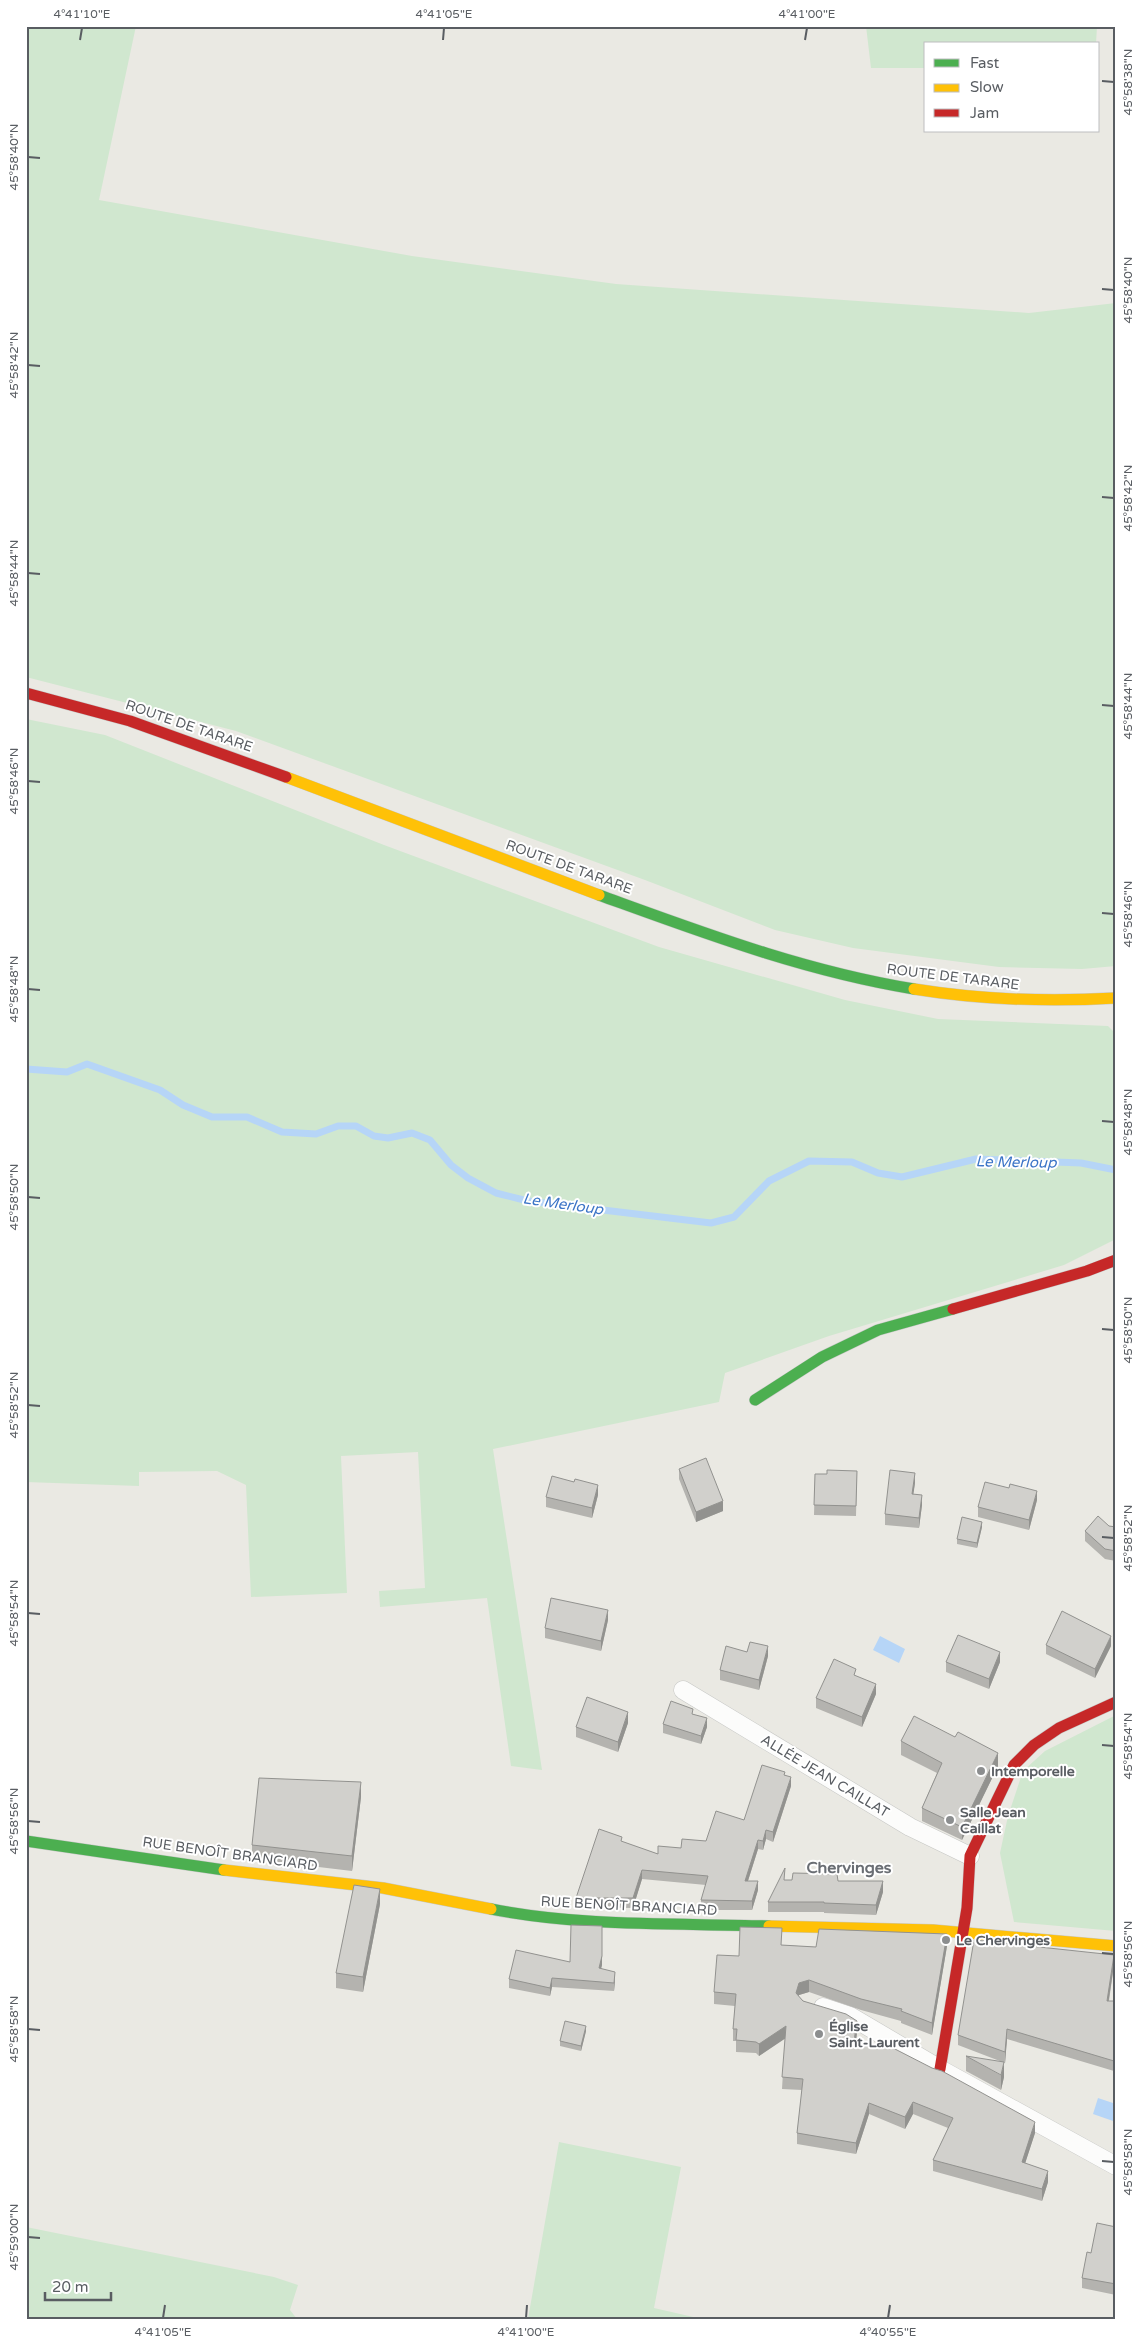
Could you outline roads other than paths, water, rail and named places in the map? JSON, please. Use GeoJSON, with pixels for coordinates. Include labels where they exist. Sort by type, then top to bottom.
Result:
{"type":"FeatureCollection","features":[{"type":"Feature","properties":{"kind":"street","name":"ROUTE DE TARARE"},"geometry":{"type":"LineString","coordinates":[[26,693],[77,704],[179,736],[590,892],[759,953],[873,982],[967,995],[1029,1000],[1116,998]]}},
{"type":"Feature","properties":{"kind":"street"},"geometry":{"type":"LineString","coordinates":[[755,1400],[822,1357],[878,1330],[1087,1271],[1116,1260]]}},
{"type":"Feature","properties":{"kind":"street","name":"ALLÉE JEAN CAILLAT"},"geometry":{"type":"LineString","coordinates":[[683,1690],[910,1827],[970,1856]]}},
{"type":"Feature","properties":{"kind":"street"},"geometry":{"type":"LineString","coordinates":[[940,2069],[964,1931],[970,1856],[1014,1765],[1034,1745],[1060,1728],[1116,1702]]}},
{"type":"Feature","properties":{"kind":"street","name":"RUE BENOÎT BRANCIARD"},"geometry":{"type":"LineString","coordinates":[[26,1841],[79,1847],[223,1870],[384,1888],[527,1916],[578,1921],[964,1931],[1116,1946]]}},
{"type":"Feature","properties":{"kind":"street"},"geometry":{"type":"LineString","coordinates":[[806,2002],[850,2016],[940,2069],[1116,2166]]}},
{"type":"Feature","properties":{"kind":"water"},"geometry":{"type":"Polygon","coordinates":[[[880,1636],[905,1649],[899,1663],[873,1650],[880,1636]]]}},
{"type":"Feature","properties":{"kind":"water"},"geometry":{"type":"Polygon","coordinates":[[[1098,2098],[1116,2104],[1116,2122],[1093,2114],[1098,2098]]]}},
{"type":"Feature","properties":{"kind":"waterway","name":"Le Merloup"},"geometry":{"type":"LineString","coordinates":[[26,1069],[67,1072],[87,1064],[160,1090],[183,1105],[212,1117],[247,1117],[282,1132],[316,1134],[338,1126],[356,1126],[374,1136],[388,1138],[412,1133],[430,1140],[451,1165],[468,1178],[496,1193],[528,1201],[711,1223],[734,1217],[769,1181],[809,1161],[852,1162],[878,1173],[902,1177],[976,1159],[1081,1163],[1116,1170]]}},
{"type":"Feature","properties":{"kind":"place","name":"Intemporelle"},"geometry":{"type":"Point","coordinates":[981,1771]}},
{"type":"Feature","properties":{"kind":"place","name":"Salle Jean Caillat"},"geometry":{"type":"Point","coordinates":[950,1820]}},
{"type":"Feature","properties":{"kind":"place","name":"Le Chervinges"},"geometry":{"type":"Point","coordinates":[946,1940]}},
{"type":"Feature","properties":{"kind":"place","name":"Église Saint-Laurent"},"geometry":{"type":"Point","coordinates":[819,2034]}},
{"type":"Feature","properties":{"kind":"district","name":"Chervinges"},"geometry":{"type":"Point","coordinates":[849,1868]}}]}
